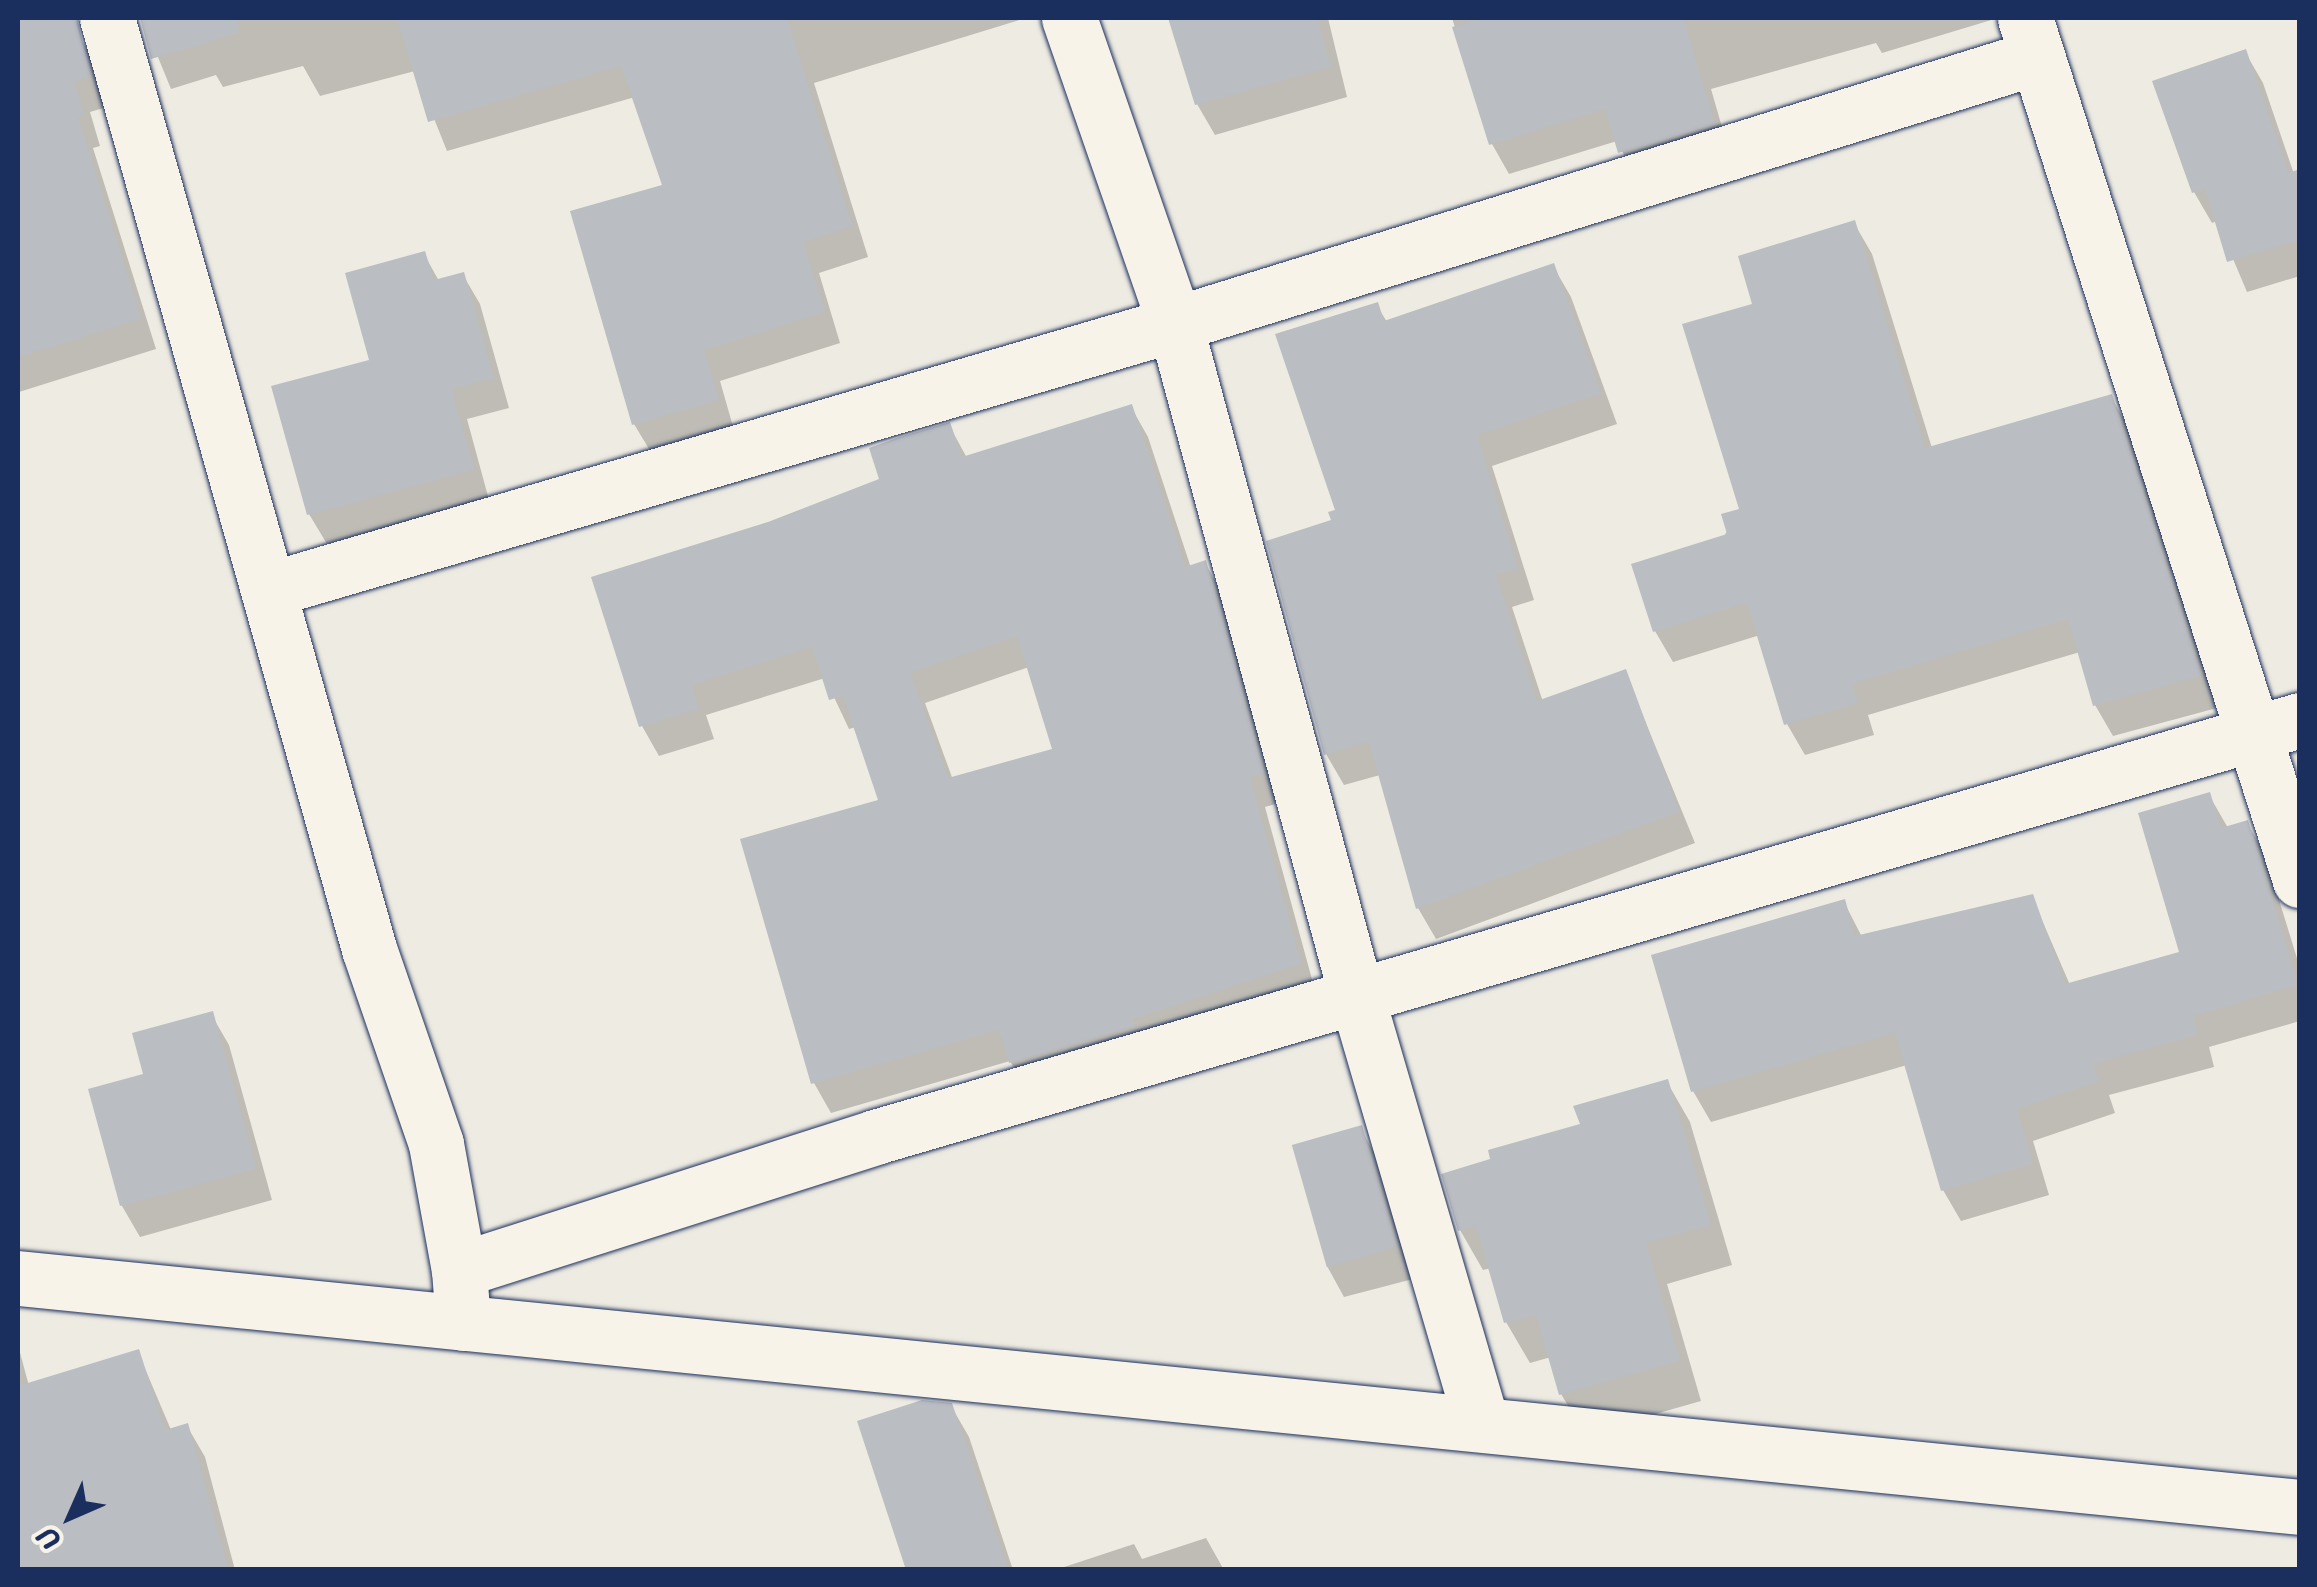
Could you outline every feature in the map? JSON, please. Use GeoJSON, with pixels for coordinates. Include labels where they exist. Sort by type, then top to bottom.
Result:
{"type":"FeatureCollection","features":[{"type":"Feature","properties":{"kind":"street"},"geometry":{"type":"LineString","coordinates":[[107,18],[271,589],[369,949],[436,1144],[461,1296]]}},
{"type":"Feature","properties":{"kind":"street"},"geometry":{"type":"LineString","coordinates":[[1069,18],[1175,324],[1356,994],[1480,1422]]}},
{"type":"Feature","properties":{"kind":"street"},"geometry":{"type":"LineString","coordinates":[[271,589],[1175,324],[2031,37],[2278,726],[2300,880]]}},
{"type":"Feature","properties":{"kind":"street"},"geometry":{"type":"LineString","coordinates":[[461,1296],[1356,994],[2278,726]]}},
{"type":"Feature","properties":{"kind":"street"},"geometry":{"type":"LineString","coordinates":[[18,1278],[461,1296],[1480,1422],[2300,1507]]}},
{"type":"Feature","properties":{"kind":"building"},"geometry":{"type":"Polygon","coordinates":[[[18,18],[77,18],[91,77],[74,82],[84,115],[78,117],[141,319],[18,357],[18,18]]]}},
{"type":"Feature","properties":{"kind":"building"},"geometry":{"type":"Polygon","coordinates":[[[140,18],[237,19],[239,33],[151,59],[140,18]]]}},
{"type":"Feature","properties":{"kind":"building"},"geometry":{"type":"Polygon","coordinates":[[[397,18],[787,18],[852,226],[803,242],[825,312],[704,350],[719,400],[632,425],[570,211],[662,185],[621,66],[428,122],[397,18]]]}},
{"type":"Feature","properties":{"kind":"building"},"geometry":{"type":"Polygon","coordinates":[[[1168,18],[1317,18],[1331,67],[1195,105],[1168,18]]]}},
{"type":"Feature","properties":{"kind":"building"},"geometry":{"type":"Polygon","coordinates":[[[1484,18],[1683,18],[1715,124],[1618,153],[1605,109],[1489,145],[1452,27],[1484,18]]]}},
{"type":"Feature","properties":{"kind":"building"},"geometry":{"type":"Polygon","coordinates":[[[2246,49],[2288,173],[2300,169],[2300,240],[2227,262],[2205,189],[2192,193],[2152,81],[2246,49]]]}},
{"type":"Feature","properties":{"kind":"building"},"geometry":{"type":"Polygon","coordinates":[[[1855,220],[1925,448],[2112,394],[2201,676],[2093,706],[2068,619],[1852,684],[1858,703],[1784,725],[1747,603],[1653,632],[1631,564],[1727,534],[1721,514],[1739,509],[1682,324],[1752,304],[1738,256],[1855,220]]]}},
{"type":"Feature","properties":{"kind":"building"},"geometry":{"type":"Polygon","coordinates":[[[425,251],[434,280],[464,272],[494,378],[451,389],[474,470],[307,515],[271,386],[369,360],[345,273],[425,251]]]}},
{"type":"Feature","properties":{"kind":"building"},"geometry":{"type":"Polygon","coordinates":[[[1554,263],[1601,393],[1477,435],[1518,569],[1496,575],[1537,701],[1626,669],[1679,812],[1416,909],[1369,742],[1324,755],[1266,541],[1331,520],[1328,512],[1335,510],[1275,334],[1378,302],[1384,321],[1554,263]]]}},
{"type":"Feature","properties":{"kind":"building"},"geometry":{"type":"Polygon","coordinates":[[[1132,404],[1185,567],[1206,560],[1264,773],[1250,777],[1301,964],[1133,1019],[1135,1026],[1009,1063],[999,1030],[811,1084],[740,839],[878,800],[843,696],[829,700],[812,647],[691,685],[699,709],[639,727],[591,577],[768,522],[879,479],[869,448],[897,438],[950,422],[962,457],[1132,404]],[[1017,636],[910,673],[948,778],[1052,749],[1017,636]]]}},
{"type":"Feature","properties":{"kind":"building"},"geometry":{"type":"Polygon","coordinates":[[[2210,792],[2221,828],[2248,820],[2298,985],[2193,1016],[2198,1035],[2093,1064],[2099,1081],[2017,1109],[2033,1164],[1941,1191],[1895,1033],[1691,1092],[1651,955],[1845,899],[1855,936],[2033,894],[2065,984],[2179,952],[2138,813],[2210,792]]]}},
{"type":"Feature","properties":{"kind":"building"},"geometry":{"type":"Polygon","coordinates":[[[213,1011],[256,1169],[120,1206],[88,1089],[143,1074],[132,1033],[213,1011]]]}},
{"type":"Feature","properties":{"kind":"building"},"geometry":{"type":"Polygon","coordinates":[[[1668,1079],[1711,1225],[1646,1243],[1680,1361],[1559,1395],[1536,1315],[1504,1323],[1476,1226],[1458,1231],[1441,1174],[1490,1159],[1488,1150],[1580,1124],[1573,1106],[1668,1079]]]}},
{"type":"Feature","properties":{"kind":"building"},"geometry":{"type":"Polygon","coordinates":[[[1362,1125],[1397,1247],[1327,1267],[1292,1145],[1362,1125]]]}},
{"type":"Feature","properties":{"kind":"building"},"geometry":{"type":"Polygon","coordinates":[[[139,1349],[165,1430],[188,1423],[228,1570],[18,1570],[18,1386],[139,1349]]]}},
{"type":"Feature","properties":{"kind":"building"},"geometry":{"type":"Polygon","coordinates":[[[922,1400],[952,1403],[1008,1570],[906,1570],[857,1421],[922,1400]]]}}]}
